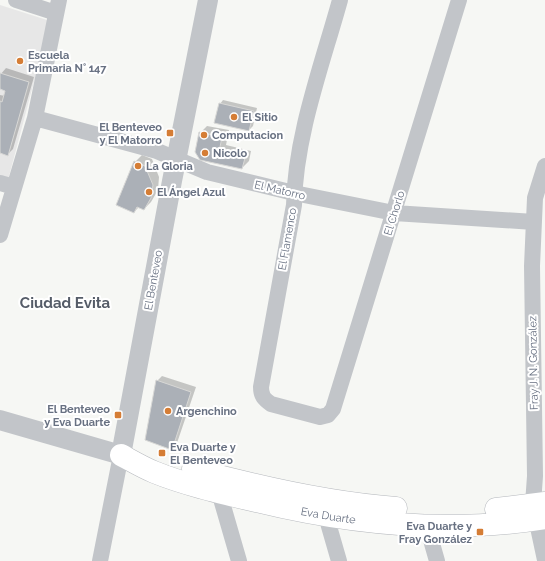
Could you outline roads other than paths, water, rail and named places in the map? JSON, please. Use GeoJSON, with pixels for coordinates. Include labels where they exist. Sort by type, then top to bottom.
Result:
{"type":"FeatureCollection","features":[{"type":"Feature","properties":{"kind":"main road","name":"Eva Duarte"},"geometry":{"type":"LineString","coordinates":[[121,455],[154,472],[219,492],[326,516],[427,526],[477,525],[539,511]]}},
{"type":"Feature","properties":{"kind":"main road","name":"Eva Duarte"},"geometry":{"type":"LineString","coordinates":[[121,455],[160,460],[267,488],[377,507],[453,512],[539,511]]}},
{"type":"Feature","properties":{"kind":"street"},"geometry":{"type":"LineString","coordinates":[[0,235],[7,185],[35,118],[57,7],[16,0]]}},
{"type":"Feature","properties":{"kind":"street","name":"El Benteveo"},"geometry":{"type":"LineString","coordinates":[[100,561],[208,0]]}},
{"type":"Feature","properties":{"kind":"street","name":"El Flamenco"},"geometry":{"type":"LineString","coordinates":[[320,417],[271,404],[261,395],[261,387],[294,205],[294,182],[308,116],[340,0]]}},
{"type":"Feature","properties":{"kind":"street","name":"El Chorlo"},"geometry":{"type":"LineString","coordinates":[[320,417],[328,415],[333,409],[459,0]]}},
{"type":"Feature","properties":{"kind":"street","name":"El Matorro"},"geometry":{"type":"LineString","coordinates":[[35,118],[157,151],[207,172],[294,193],[394,213],[534,222]]}},
{"type":"Feature","properties":{"kind":"street","name":"Fray J. N. González"},"geometry":{"type":"LineString","coordinates":[[545,166],[535,198],[534,222],[538,264],[535,476],[545,560]]}},
{"type":"Feature","properties":{"kind":"street","name":"Eva Duarte"},"geometry":{"type":"LineString","coordinates":[[0,420],[121,455]]}},
{"type":"Feature","properties":{"kind":"street"},"geometry":{"type":"LineString","coordinates":[[219,492],[239,561]]}},
{"type":"Feature","properties":{"kind":"street"},"geometry":{"type":"LineString","coordinates":[[326,516],[339,561]]}},
{"type":"Feature","properties":{"kind":"street"},"geometry":{"type":"LineString","coordinates":[[427,526],[437,561]]}},
{"type":"Feature","properties":{"kind":"place","name":"Escuela Primaria N° 147"},"geometry":{"type":"Point","coordinates":[20,61]}},
{"type":"Feature","properties":{"kind":"place","name":"El Sitio"},"geometry":{"type":"Point","coordinates":[234,117]}},
{"type":"Feature","properties":{"kind":"place","name":"El Benteveo y El Matorro"},"geometry":{"type":"Point","coordinates":[170,133]}},
{"type":"Feature","properties":{"kind":"place","name":"Computacion"},"geometry":{"type":"Point","coordinates":[204,135]}},
{"type":"Feature","properties":{"kind":"place","name":"Nicolo"},"geometry":{"type":"Point","coordinates":[205,153]}},
{"type":"Feature","properties":{"kind":"place","name":"La Gloria"},"geometry":{"type":"Point","coordinates":[138,166]}},
{"type":"Feature","properties":{"kind":"place","name":"El Ángel Azul"},"geometry":{"type":"Point","coordinates":[149,192]}},
{"type":"Feature","properties":{"kind":"place","name":"Argenchino"},"geometry":{"type":"Point","coordinates":[168,411]}},
{"type":"Feature","properties":{"kind":"place","name":"El Benteveo y Eva Duarte"},"geometry":{"type":"Point","coordinates":[118,415]}},
{"type":"Feature","properties":{"kind":"place","name":"Eva Duarte y El Benteveo"},"geometry":{"type":"Point","coordinates":[162,453]}},
{"type":"Feature","properties":{"kind":"place","name":"Eva Duarte y Fray González"},"geometry":{"type":"Point","coordinates":[480,532]}},
{"type":"Feature","properties":{"kind":"district","name":"Ciudad Evita"},"geometry":{"type":"Point","coordinates":[65,303]}}]}
